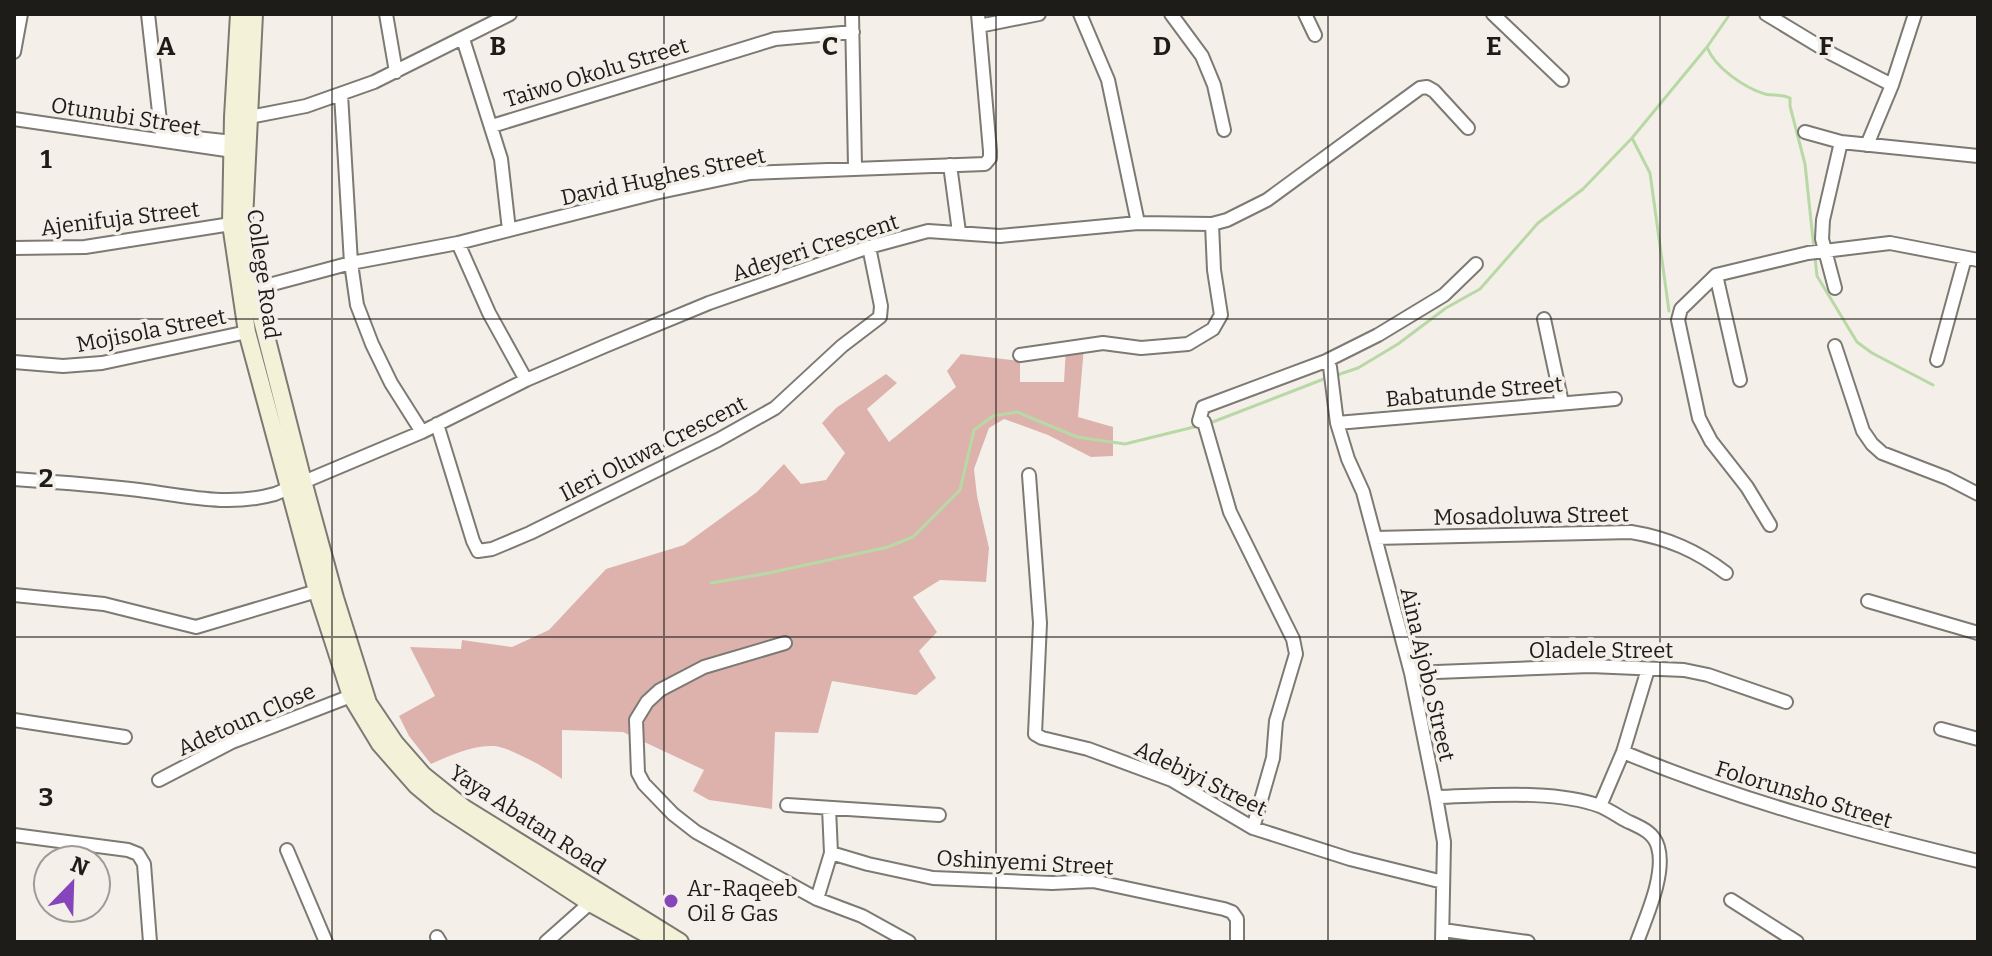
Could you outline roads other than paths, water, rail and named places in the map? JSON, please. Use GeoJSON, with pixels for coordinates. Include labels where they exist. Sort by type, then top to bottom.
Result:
{"type":"FeatureCollection","features":[{"type":"Feature","properties":{"kind":"main road","name":"College Road"},"geometry":{"type":"LineString","coordinates":[[239,14],[244,220],[254,289],[296,484]]}},
{"type":"Feature","properties":{"kind":"main road","name":"College Road"},"geometry":{"type":"LineString","coordinates":[[254,14],[241,118],[233,147],[231,224],[247,332],[296,484]]}},
{"type":"Feature","properties":{"kind":"main road","name":"Yaya Abatan Road"},"geometry":{"type":"LineString","coordinates":[[296,484],[317,591],[351,696],[380,744],[416,785],[477,830],[590,903],[661,942]]}},
{"type":"Feature","properties":{"kind":"main road","name":"Yaya Abatan Road"},"geometry":{"type":"LineString","coordinates":[[296,484],[368,703],[395,743],[423,775],[464,808],[680,942]]}},
{"type":"Feature","properties":{"kind":"street"},"geometry":{"type":"LineString","coordinates":[[14,52],[21,14]]}},
{"type":"Feature","properties":{"kind":"street"},"geometry":{"type":"LineString","coordinates":[[148,14],[161,130],[169,135],[233,147]]}},
{"type":"Feature","properties":{"kind":"street"},"geometry":{"type":"LineString","coordinates":[[386,14],[396,72]]}},
{"type":"Feature","properties":{"kind":"street"},"geometry":{"type":"LineString","coordinates":[[241,118],[306,106],[341,94],[396,72],[510,14]]}},
{"type":"Feature","properties":{"kind":"street"},"geometry":{"type":"LineString","coordinates":[[852,14],[855,167]]}},
{"type":"Feature","properties":{"kind":"street"},"geometry":{"type":"LineString","coordinates":[[978,20],[1039,14]]}},
{"type":"Feature","properties":{"kind":"street"},"geometry":{"type":"LineString","coordinates":[[1080,14],[1108,80],[1138,223]]}},
{"type":"Feature","properties":{"kind":"street"},"geometry":{"type":"LineString","coordinates":[[1171,14],[1202,56],[1214,85],[1224,130]]}},
{"type":"Feature","properties":{"kind":"street"},"geometry":{"type":"LineString","coordinates":[[1305,14],[1315,35]]}},
{"type":"Feature","properties":{"kind":"street"},"geometry":{"type":"LineString","coordinates":[[1493,14],[1562,80]]}},
{"type":"Feature","properties":{"kind":"street"},"geometry":{"type":"LineString","coordinates":[[1766,14],[1832,54],[1892,85]]}},
{"type":"Feature","properties":{"kind":"street"},"geometry":{"type":"LineString","coordinates":[[1867,145],[1892,85],[1915,14]]}},
{"type":"Feature","properties":{"kind":"street","name":"David Hughes Street"},"geometry":{"type":"LineString","coordinates":[[254,289],[351,263],[458,243],[655,193],[750,173],[985,164],[990,158],[978,20]]}},
{"type":"Feature","properties":{"kind":"street","name":"Taiwo Okolu Street"},"geometry":{"type":"LineString","coordinates":[[492,126],[775,39],[853,32]]}},
{"type":"Feature","properties":{"kind":"street"},"geometry":{"type":"LineString","coordinates":[[463,39],[492,126],[505,183],[509,230]]}},
{"type":"Feature","properties":{"kind":"street","name":"Adeyeri Crescent"},"geometry":{"type":"LineString","coordinates":[[14,479],[123,488],[233,502],[252,501],[422,432],[526,380],[709,303],[869,247],[928,231],[1000,236],[1138,223],[1212,224],[1227,220],[1267,200],[1420,88],[1427,87],[1434,91],[1468,128]]}},
{"type":"Feature","properties":{"kind":"street"},"geometry":{"type":"LineString","coordinates":[[341,94],[351,263],[357,305],[372,344],[404,406],[422,432]]}},
{"type":"Feature","properties":{"kind":"street","name":"Otunubi Street"},"geometry":{"type":"LineString","coordinates":[[14,119],[233,147]]}},
{"type":"Feature","properties":{"kind":"street"},"geometry":{"type":"LineString","coordinates":[[1805,132],[1841,142],[1978,156]]}},
{"type":"Feature","properties":{"kind":"street"},"geometry":{"type":"LineString","coordinates":[[1835,288],[1817,252],[1841,142]]}},
{"type":"Feature","properties":{"kind":"street"},"geometry":{"type":"LineString","coordinates":[[950,165],[959,232]]}},
{"type":"Feature","properties":{"kind":"street","name":"Ajenifuja Street"},"geometry":{"type":"LineString","coordinates":[[14,248],[85,247],[231,224]]}},
{"type":"Feature","properties":{"kind":"street"},"geometry":{"type":"LineString","coordinates":[[1020,355],[1103,343],[1141,348],[1188,344],[1213,329],[1221,315],[1214,270],[1212,224]]}},
{"type":"Feature","properties":{"kind":"street"},"geometry":{"type":"LineString","coordinates":[[458,243],[489,313],[526,380]]}},
{"type":"Feature","properties":{"kind":"street"},"geometry":{"type":"LineString","coordinates":[[1770,525],[1758,502],[1711,441],[1699,418],[1678,320],[1681,309],[1716,275],[1817,252],[1890,243],[1972,259],[1937,360]]}},
{"type":"Feature","properties":{"kind":"street","name":"Ileri Oluwa Crescent"},"geometry":{"type":"LineString","coordinates":[[437,424],[473,541],[478,551],[492,549],[718,440],[783,403],[842,346],[880,317],[881,306],[869,247]]}},
{"type":"Feature","properties":{"kind":"street"},"geometry":{"type":"LineString","coordinates":[[1253,828],[1273,758],[1276,721],[1296,654],[1293,639],[1230,512],[1202,421],[1203,407],[1328,364],[1444,295],[1476,264]]}},
{"type":"Feature","properties":{"kind":"street"},"geometry":{"type":"LineString","coordinates":[[1716,275],[1740,380]]}},
{"type":"Feature","properties":{"kind":"street"},"geometry":{"type":"LineString","coordinates":[[1544,319],[1562,403]]}},
{"type":"Feature","properties":{"kind":"street","name":"Mojisola Street"},"geometry":{"type":"LineString","coordinates":[[14,362],[63,366],[102,363],[247,332]]}},
{"type":"Feature","properties":{"kind":"street"},"geometry":{"type":"LineString","coordinates":[[1835,346],[1863,431],[1872,444],[1882,453],[1947,478],[1978,494]]}},
{"type":"Feature","properties":{"kind":"street","name":"Aina Ajobo Street"},"geometry":{"type":"LineString","coordinates":[[1328,364],[1337,423],[1348,459],[1363,492],[1411,673],[1436,797],[1444,842],[1442,936]]}},
{"type":"Feature","properties":{"kind":"street","name":"Babatunde Street"},"geometry":{"type":"LineString","coordinates":[[1337,423],[1615,399]]}},
{"type":"Feature","properties":{"kind":"street","name":"Adebiyi Street"},"geometry":{"type":"LineString","coordinates":[[1029,475],[1040,623],[1035,734],[1088,749],[1172,780],[1253,828],[1350,859],[1443,882]]}},
{"type":"Feature","properties":{"kind":"street","name":"Mosadoluwa Street"},"geometry":{"type":"LineString","coordinates":[[1375,538],[1631,532],[1680,545],[1726,573]]}},
{"type":"Feature","properties":{"kind":"street"},"geometry":{"type":"LineString","coordinates":[[14,595],[104,604],[196,627],[317,591]]}},
{"type":"Feature","properties":{"kind":"street"},"geometry":{"type":"LineString","coordinates":[[1868,601],[1978,633]]}},
{"type":"Feature","properties":{"kind":"street"},"geometry":{"type":"LineString","coordinates":[[785,643],[704,667],[660,690],[647,702],[636,720],[638,773],[644,784],[673,814],[696,832],[817,899],[862,916],[909,942]]}},
{"type":"Feature","properties":{"kind":"street","name":"Oladele Street"},"geometry":{"type":"LineString","coordinates":[[1411,673],[1590,666],[1684,670],[1708,675],[1786,702]]}},
{"type":"Feature","properties":{"kind":"street"},"geometry":{"type":"LineString","coordinates":[[1600,806],[1623,752],[1648,669]]}},
{"type":"Feature","properties":{"kind":"street","name":"Adetoun Close"},"geometry":{"type":"LineString","coordinates":[[159,780],[232,742],[351,696]]}},
{"type":"Feature","properties":{"kind":"street"},"geometry":{"type":"LineString","coordinates":[[14,720],[125,737]]}},
{"type":"Feature","properties":{"kind":"street"},"geometry":{"type":"LineString","coordinates":[[1941,729],[1978,739]]}},
{"type":"Feature","properties":{"kind":"street","name":"Folorunsho Street"},"geometry":{"type":"LineString","coordinates":[[1623,752],[1694,782],[1772,807],[1868,835],[1978,861]]}},
{"type":"Feature","properties":{"kind":"street"},"geometry":{"type":"LineString","coordinates":[[1436,797],[1530,795],[1600,806],[1647,831],[1660,851],[1652,901],[1637,942]]}},
{"type":"Feature","properties":{"kind":"street"},"geometry":{"type":"LineString","coordinates":[[787,805],[939,815]]}},
{"type":"Feature","properties":{"kind":"street"},"geometry":{"type":"LineString","coordinates":[[817,899],[831,853],[829,808]]}},
{"type":"Feature","properties":{"kind":"street"},"geometry":{"type":"LineString","coordinates":[[14,835],[128,850],[138,854],[144,864],[150,942]]}},
{"type":"Feature","properties":{"kind":"street"},"geometry":{"type":"LineString","coordinates":[[287,850],[326,942]]}},
{"type":"Feature","properties":{"kind":"street","name":"Oshinyemi Street"},"geometry":{"type":"LineString","coordinates":[[831,853],[933,878],[1052,883],[1093,881],[1224,909],[1237,919],[1237,942]]}},
{"type":"Feature","properties":{"kind":"street"},"geometry":{"type":"LineString","coordinates":[[1731,900],[1797,942]]}},
{"type":"Feature","properties":{"kind":"street"},"geometry":{"type":"LineString","coordinates":[[546,942],[590,903]]}},
{"type":"Feature","properties":{"kind":"street"},"geometry":{"type":"LineString","coordinates":[[1442,936],[1528,942]]}},
{"type":"Feature","properties":{"kind":"waterway"},"geometry":{"type":"LineString","coordinates":[[1337,375],[1358,368],[1398,344],[1446,308],[1480,289],[1538,223],[1583,189],[1632,138],[1707,47],[1730,14]]}},
{"type":"Feature","properties":{"kind":"waterway"},"geometry":{"type":"LineString","coordinates":[[1707,47],[1724,70],[1740,82],[1765,94],[1790,98],[1805,164],[1814,249]]}},
{"type":"Feature","properties":{"kind":"waterway"},"geometry":{"type":"LineString","coordinates":[[1632,138],[1650,173],[1669,311]]}},
{"type":"Feature","properties":{"kind":"waterway"},"geometry":{"type":"LineString","coordinates":[[1815,257],[1817,276],[1857,342],[1933,385]]}},
{"type":"Feature","properties":{"kind":"waterway"},"geometry":{"type":"LineString","coordinates":[[1210,423],[1329,377]]}},
{"type":"Feature","properties":{"kind":"waterway"},"geometry":{"type":"LineString","coordinates":[[711,583],[888,547],[913,537],[960,490],[974,430],[993,416],[1017,412],[1077,437],[1125,444],[1198,426]]}},
{"type":"Feature","properties":{"kind":"place","name":"Ar-Raqeeb Oil & Gas"},"geometry":{"type":"Point","coordinates":[671,901]}}]}
